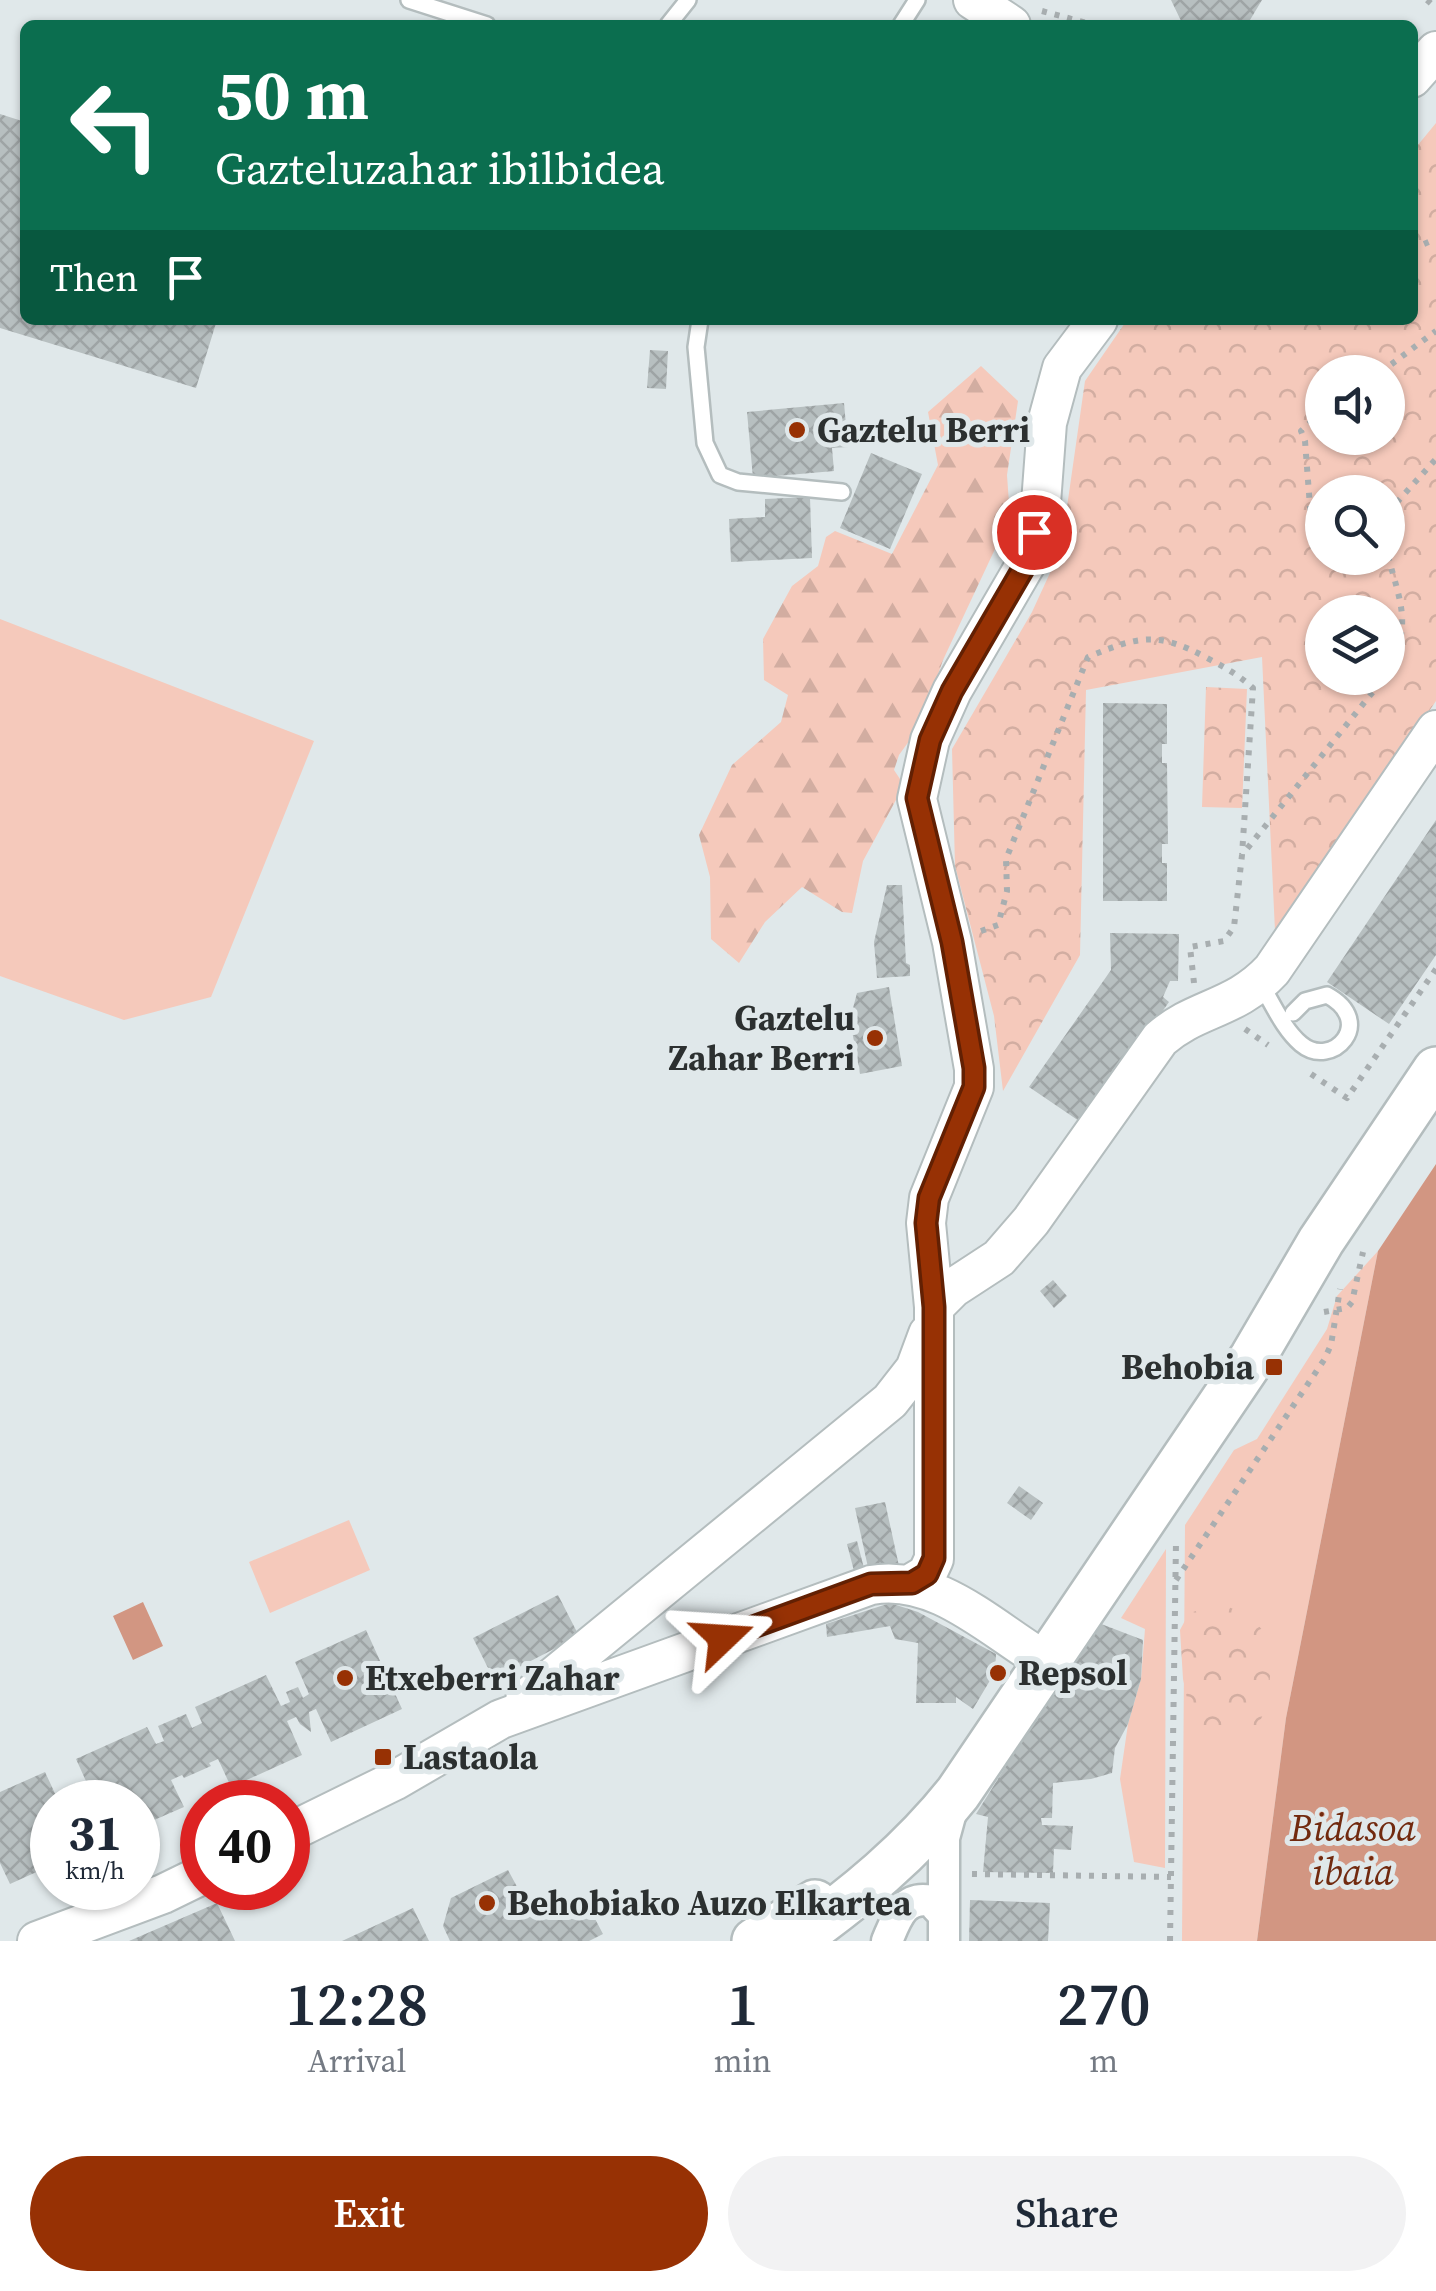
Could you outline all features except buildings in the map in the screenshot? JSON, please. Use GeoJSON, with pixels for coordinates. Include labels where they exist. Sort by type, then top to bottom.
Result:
{"type":"FeatureCollection","features":[{"type":"Feature","properties":{"kind":"main road"},"geometry":{"type":"LineString","coordinates":[[755,1941],[907,1850],[958,1793],[1253,1357],[1332,1260],[1436,1070]]}},
{"type":"Feature","properties":{"kind":"main road"},"geometry":{"type":"LineString","coordinates":[[794,1941],[863,1876],[937,1786],[1238,1347],[1332,1260]]}},
{"type":"Feature","properties":{"kind":"street"},"geometry":{"type":"LineString","coordinates":[[973,0],[1017,16]]}},
{"type":"Feature","properties":{"kind":"street"},"geometry":{"type":"LineString","coordinates":[[1418,71],[1436,51]]}},
{"type":"Feature","properties":{"kind":"street"},"geometry":{"type":"LineString","coordinates":[[912,1583],[927,1574],[934,1558],[934,1307],[926,1223],[929,1198],[974,1087],[952,942],[917,798],[930,740],[952,691],[1027,562],[1041,503],[1046,423],[1062,368],[1094,325]]}},
{"type":"Feature","properties":{"kind":"street"},"geometry":{"type":"LineString","coordinates":[[310,1822],[394,1781],[501,1719],[890,1400],[914,1370],[925,1346],[934,1307],[954,1288],[999,1258],[1064,1177],[1160,1039],[1180,1024],[1231,1003],[1260,983],[1436,730]]}},
{"type":"Feature","properties":{"kind":"street"},"geometry":{"type":"LineString","coordinates":[[501,1719],[871,1584],[912,1583],[940,1594],[1031,1652]]}},
{"type":"Feature","properties":{"kind":"street"},"geometry":{"type":"LineString","coordinates":[[944,1928],[944,1838],[958,1793]]}},
{"type":"Feature","properties":{"kind":"street"},"geometry":{"type":"LineString","coordinates":[[37,1941],[180,1886]]}},
{"type":"Feature","properties":{"kind":"street"},"geometry":{"type":"LineString","coordinates":[[887,1941],[903,1907],[912,1901],[931,1901],[944,1928]]}},
{"type":"Feature","properties":{"kind":"lane"},"geometry":{"type":"LineString","coordinates":[[409,0],[471,20]]}},
{"type":"Feature","properties":{"kind":"lane"},"geometry":{"type":"LineString","coordinates":[[672,20],[688,0]]}},
{"type":"Feature","properties":{"kind":"lane"},"geometry":{"type":"LineString","coordinates":[[699,325],[696,347],[705,442],[720,474],[738,482],[842,492]]}},
{"type":"Feature","properties":{"kind":"lane"},"geometry":{"type":"LineString","coordinates":[[1260,983],[1298,1042],[1309,1049],[1323,1052],[1334,1048],[1349,1034],[1352,1023],[1348,1012],[1328,995],[1313,997],[1293,1013]]}},
{"type":"Feature","properties":{"kind":"path"},"geometry":{"type":"LineString","coordinates":[[1427,0],[1436,8]]}},
{"type":"Feature","properties":{"kind":"path"},"geometry":{"type":"LineString","coordinates":[[1017,16],[1051,20]]}},
{"type":"Feature","properties":{"kind":"path"},"geometry":{"type":"LineString","coordinates":[[1404,355],[1436,331]]}},
{"type":"Feature","properties":{"kind":"path"},"geometry":{"type":"LineString","coordinates":[[1405,493],[1436,459]]}},
{"type":"Feature","properties":{"kind":"path"},"geometry":{"type":"LineString","coordinates":[[952,942],[998,924],[1007,892],[1006,859],[1088,656],[1127,640],[1167,639],[1236,672],[1253,688],[1234,928],[1224,941],[1190,946],[1200,1015]]}},
{"type":"Feature","properties":{"kind":"path"},"geometry":{"type":"LineString","coordinates":[[1242,855],[1369,695]]}},
{"type":"Feature","properties":{"kind":"path"},"geometry":{"type":"LineString","coordinates":[[1347,1098],[1436,968]]}},
{"type":"Feature","properties":{"kind":"path"},"geometry":{"type":"LineString","coordinates":[[1170,1941],[1176,1581],[1324,1360],[1331,1345],[1332,1260]]}},
{"type":"Feature","properties":{"kind":"path"},"geometry":{"type":"LineString","coordinates":[[944,1874],[1171,1877]]}},
{"type":"Feature","properties":{"kind":"green space"},"geometry":{"type":"Polygon","coordinates":[[[1436,123],[1436,701],[1285,923],[1275,931],[1262,657],[1086,690],[1080,955],[1003,1091],[994,1016],[955,866],[952,749],[1032,612],[1061,549],[1085,381],[1124,325],[1418,325],[1418,145],[1436,123]]]}},
{"type":"Feature","properties":{"kind":"green space"},"geometry":{"type":"Polygon","coordinates":[[[981,366],[1018,401],[1007,475],[1010,517],[943,660],[920,726],[899,755],[894,770],[904,785],[863,861],[852,913],[842,912],[802,887],[765,922],[739,963],[711,939],[710,877],[699,835],[732,765],[781,722],[788,695],[764,680],[763,639],[792,586],[818,566],[826,537],[835,531],[892,554],[938,465],[928,412],[981,366]]]}},
{"type":"Feature","properties":{"kind":"green space"},"geometry":{"type":"Polygon","coordinates":[[[0,619],[314,741],[211,997],[124,1020],[0,976],[0,619]]]}},
{"type":"Feature","properties":{"kind":"green space"},"geometry":{"type":"Polygon","coordinates":[[[1206,687],[1247,689],[1242,808],[1202,807],[1206,687]]]}},
{"type":"Feature","properties":{"kind":"green space"},"geometry":{"type":"Polygon","coordinates":[[[1378,1251],[1286,1718],[1257,1941],[1182,1941],[1185,1525],[1234,1450],[1257,1439],[1327,1329],[1337,1296],[1378,1251]]]}},
{"type":"Feature","properties":{"kind":"green space"},"geometry":{"type":"Polygon","coordinates":[[[349,1520],[370,1570],[270,1613],[249,1562],[349,1520]]]}},
{"type":"Feature","properties":{"kind":"green space"},"geometry":{"type":"Polygon","coordinates":[[[1166,1549],[1165,1868],[1134,1862],[1120,1779],[1128,1724],[1141,1679],[1145,1629],[1121,1618],[1166,1549]]]}},
{"type":"Feature","properties":{"kind":"green space"},"geometry":{"type":"Polygon","coordinates":[[[1222,1604],[1247,1616],[1262,1630],[1270,1649],[1269,1685],[1264,1711],[1254,1731],[1209,1741],[1193,1727],[1183,1679],[1180,1630],[1189,1613],[1222,1604]]]}},
{"type":"Feature","properties":{"kind":"water","name":"Bidasoa ibaia"},"geometry":{"type":"Polygon","coordinates":[[[1436,1164],[1436,1941],[1257,1941],[1286,1718],[1378,1251],[1436,1164]]]}},
{"type":"Feature","properties":{"kind":"water"},"geometry":{"type":"Polygon","coordinates":[[[143,1602],[163,1646],[133,1660],[113,1616],[143,1602]]]}},
{"type":"Feature","properties":{"kind":"place","name":"Gaztelu Berri"},"geometry":{"type":"Point","coordinates":[797,430]}},
{"type":"Feature","properties":{"kind":"place","name":"Gaztelu Zahar Berri"},"geometry":{"type":"Point","coordinates":[875,1038]}},
{"type":"Feature","properties":{"kind":"place","name":"Behobia"},"geometry":{"type":"Point","coordinates":[1274,1367]}},
{"type":"Feature","properties":{"kind":"place","name":"Repsol"},"geometry":{"type":"Point","coordinates":[998,1673]}},
{"type":"Feature","properties":{"kind":"place","name":"Etxeberri Zahar"},"geometry":{"type":"Point","coordinates":[345,1678]}},
{"type":"Feature","properties":{"kind":"place","name":"Lastaola"},"geometry":{"type":"Point","coordinates":[383,1757]}},
{"type":"Feature","properties":{"kind":"place","name":"Behobiako Auzo Elkartea"},"geometry":{"type":"Point","coordinates":[487,1903]}},
{"type":"Feature","properties":{"kind":"route"},"geometry":{"type":"LineString","coordinates":[[723,1638],[871,1584],[912,1583],[927,1574],[934,1558],[934,1307],[926,1223],[929,1198],[974,1087],[974,1068],[952,942],[917,798],[930,740],[952,691],[1027,562],[1034,532]]}}]}
